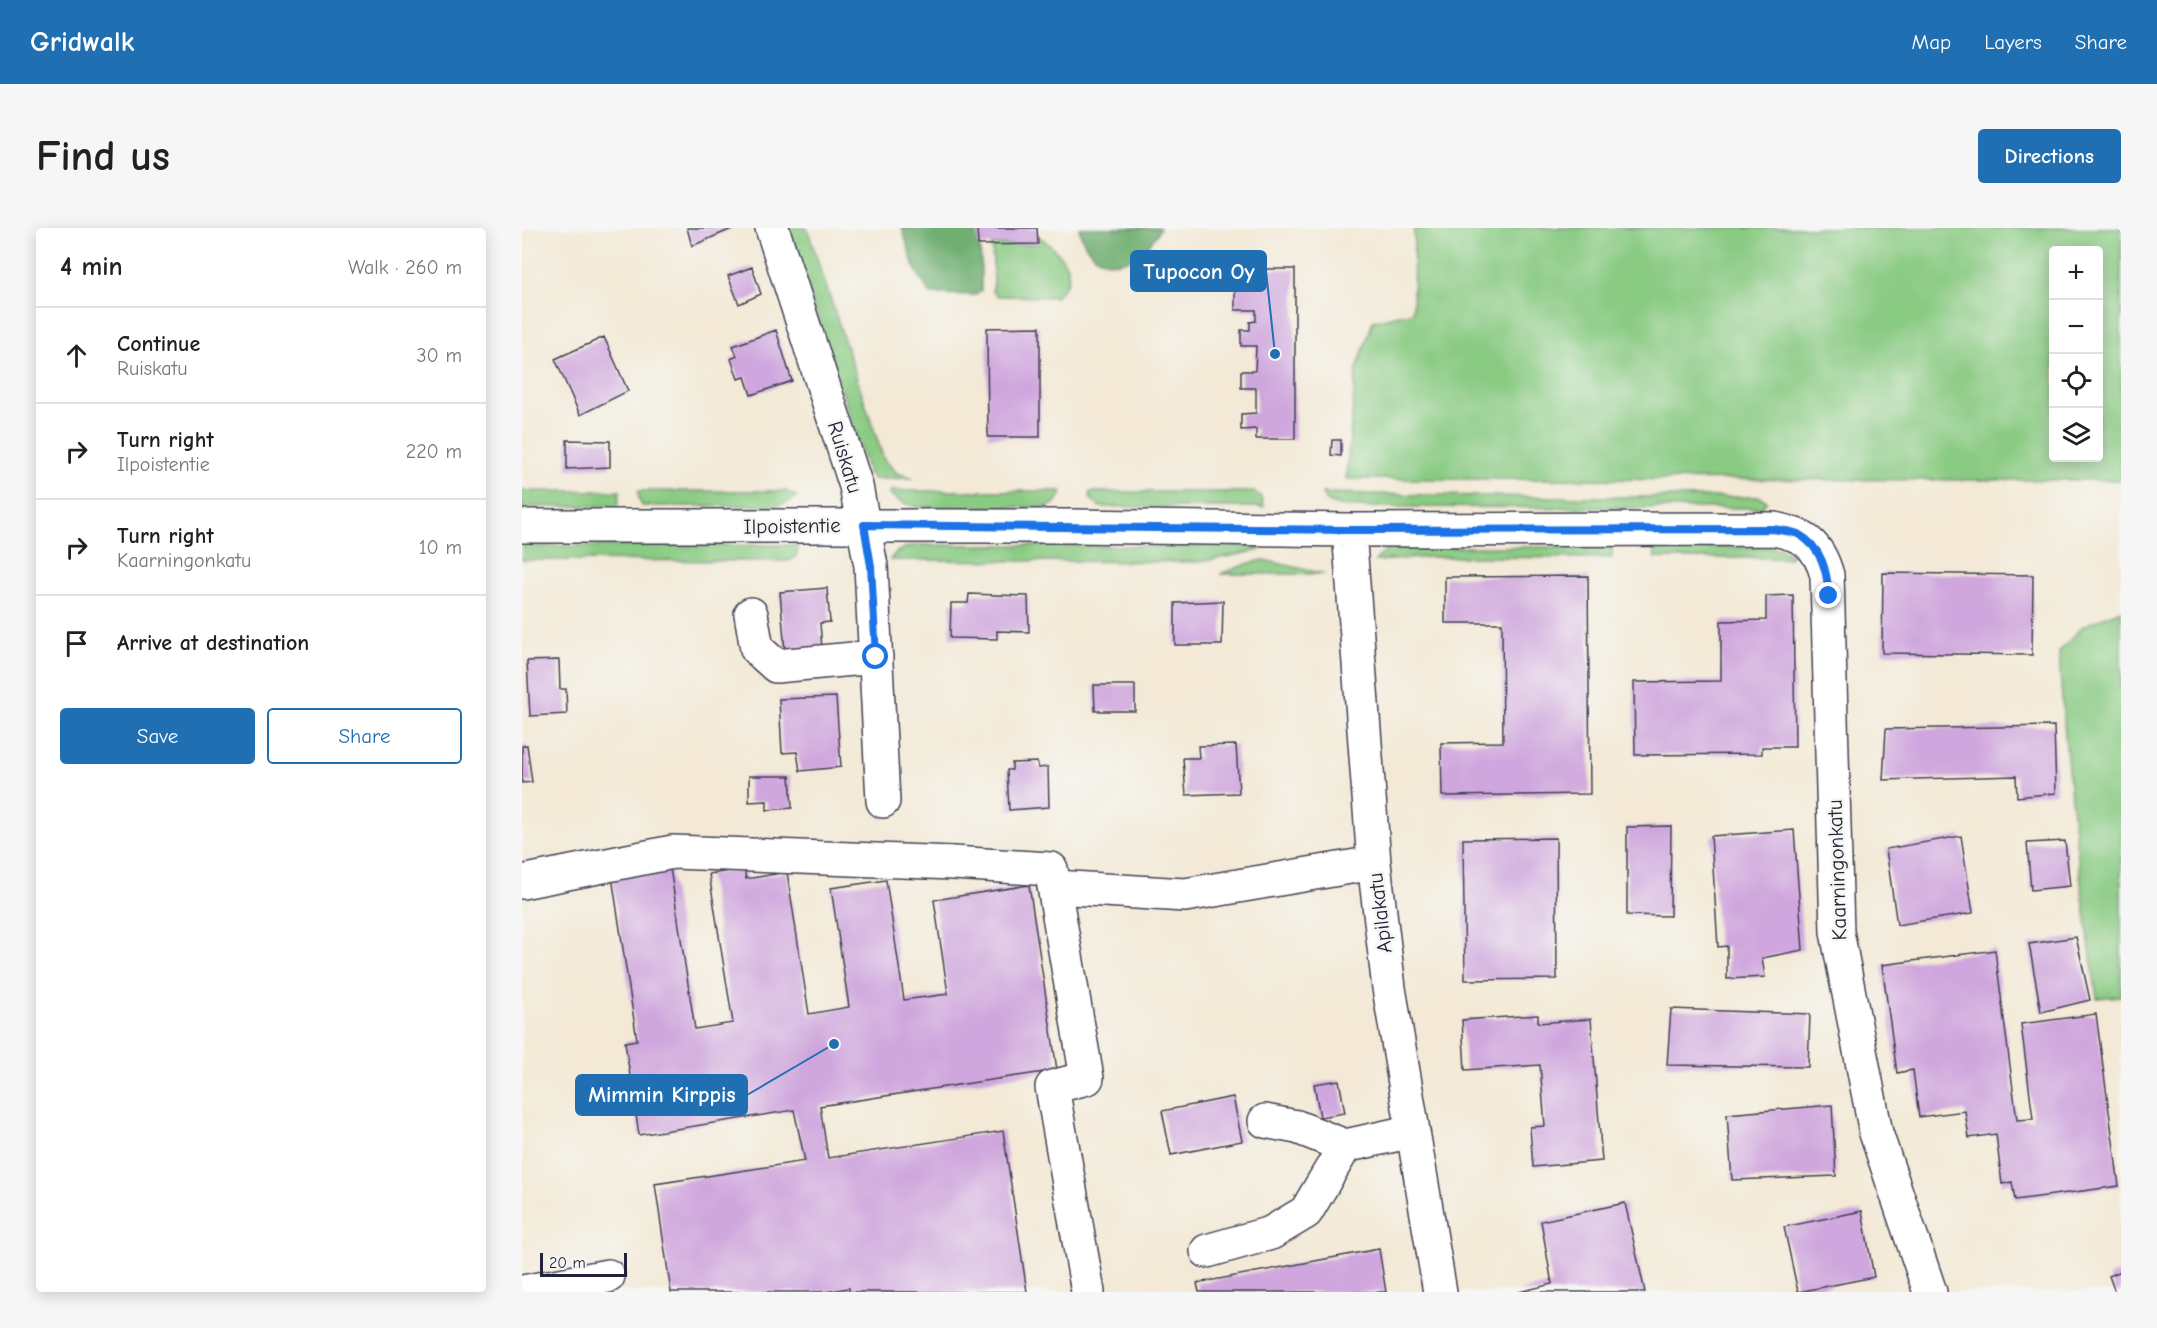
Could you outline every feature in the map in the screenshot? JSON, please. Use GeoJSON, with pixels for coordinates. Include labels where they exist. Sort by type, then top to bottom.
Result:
{"type":"FeatureCollection","features":[{"type":"Feature","properties":{"kind":"street","name":"Ruiskatu"},"geometry":{"type":"LineString","coordinates":[[771,228],[856,486],[864,525],[871,566],[883,801]]}},
{"type":"Feature","properties":{"kind":"street","name":"Ilpoistentie"},"geometry":{"type":"LineString","coordinates":[[522,526],[806,527],[864,525],[1349,530],[1774,529],[1797,534],[1813,546]]}},
{"type":"Feature","properties":{"kind":"street","name":"Apilakatu"},"geometry":{"type":"LineString","coordinates":[[1349,530],[1374,863],[1389,988],[1440,1292]]}},
{"type":"Feature","properties":{"kind":"street","name":"Kaarningonkatu"},"geometry":{"type":"LineString","coordinates":[[1813,546],[1823,560],[1829,596],[1837,932],[1876,1133],[1930,1292]]}},
{"type":"Feature","properties":{"kind":"street"},"geometry":{"type":"LineString","coordinates":[[751,614],[757,649],[776,666],[876,657]]}},
{"type":"Feature","properties":{"kind":"street"},"geometry":{"type":"LineString","coordinates":[[522,882],[673,852],[1051,869],[1087,1078],[1052,1087],[1088,1292]]}},
{"type":"Feature","properties":{"kind":"street"},"geometry":{"type":"LineString","coordinates":[[1054,886],[1185,895],[1374,863]]}},
{"type":"Feature","properties":{"kind":"street"},"geometry":{"type":"LineString","coordinates":[[1265,1121],[1297,1127],[1345,1146],[1413,1131]]}},
{"type":"Feature","properties":{"kind":"street"},"geometry":{"type":"LineString","coordinates":[[1207,1251],[1271,1233],[1306,1212],[1345,1146]]}},
{"type":"Feature","properties":{"kind":"street"},"geometry":{"type":"LineString","coordinates":[[523,1292],[608,1276]]}},
{"type":"Feature","properties":{"kind":"green space"},"geometry":{"type":"Polygon","coordinates":[[[788,228],[807,228],[884,460],[897,473],[914,478],[874,479],[869,474],[788,228]]]}},
{"type":"Feature","properties":{"kind":"green space"},"geometry":{"type":"Polygon","coordinates":[[[902,228],[977,228],[981,260],[981,291],[976,295],[930,294],[914,267],[902,228]]]}},
{"type":"Feature","properties":{"kind":"green space"},"geometry":{"type":"Polygon","coordinates":[[[1079,228],[1160,228],[1141,252],[1129,259],[1116,262],[1105,261],[1094,255],[1085,244],[1079,228]]]}},
{"type":"Feature","properties":{"kind":"green space"},"geometry":{"type":"Polygon","coordinates":[[[1414,228],[2121,228],[2121,480],[1346,479],[1356,372],[1373,321],[1413,312],[1414,228]]]}},
{"type":"Feature","properties":{"kind":"green space"},"geometry":{"type":"Polygon","coordinates":[[[1037,235],[1055,250],[1066,264],[1068,278],[1064,287],[1055,297],[998,296],[992,291],[994,283],[992,245],[1037,244],[1037,235]]]}},
{"type":"Feature","properties":{"kind":"green space"},"geometry":{"type":"Polygon","coordinates":[[[522,491],[620,491],[618,506],[522,507],[522,491]]]}},
{"type":"Feature","properties":{"kind":"green space"},"geometry":{"type":"Polygon","coordinates":[[[638,491],[785,491],[797,496],[789,502],[774,506],[642,506],[638,491]]]}},
{"type":"Feature","properties":{"kind":"green space"},"geometry":{"type":"Polygon","coordinates":[[[891,491],[1061,491],[1062,493],[1049,507],[917,507],[903,503],[889,494],[891,491]]]}},
{"type":"Feature","properties":{"kind":"green space"},"geometry":{"type":"Polygon","coordinates":[[[1090,492],[1254,492],[1261,497],[1264,507],[1100,507],[1090,498],[1090,492]]]}},
{"type":"Feature","properties":{"kind":"green space"},"geometry":{"type":"Polygon","coordinates":[[[1322,493],[1545,497],[1760,497],[1767,501],[1762,508],[1345,507],[1328,502],[1322,493]]]}},
{"type":"Feature","properties":{"kind":"green space"},"geometry":{"type":"Polygon","coordinates":[[[797,545],[796,555],[789,561],[522,560],[522,546],[797,545]]]}},
{"type":"Feature","properties":{"kind":"green space"},"geometry":{"type":"Polygon","coordinates":[[[920,545],[1261,547],[1260,550],[1200,562],[890,560],[903,549],[920,545]]]}},
{"type":"Feature","properties":{"kind":"green space"},"geometry":{"type":"Polygon","coordinates":[[[1397,547],[1612,547],[1612,558],[1433,557],[1375,561],[1387,549],[1397,547]]]}},
{"type":"Feature","properties":{"kind":"green space"},"geometry":{"type":"Polygon","coordinates":[[[1654,547],[1771,547],[1793,555],[1788,558],[1655,558],[1654,547]]]}},
{"type":"Feature","properties":{"kind":"green space"},"geometry":{"type":"Polygon","coordinates":[[[1264,560],[1324,574],[1220,574],[1264,560]]]}},
{"type":"Feature","properties":{"kind":"green space"},"geometry":{"type":"Polygon","coordinates":[[[2121,610],[2121,996],[2097,998],[2074,825],[2059,652],[2083,626],[2121,610]]]}},
{"type":"Feature","properties":{"kind":"building"},"geometry":{"type":"Polygon","coordinates":[[[687,228],[734,228],[692,246],[687,228]]]}},
{"type":"Feature","properties":{"kind":"building"},"geometry":{"type":"Polygon","coordinates":[[[977,228],[1037,228],[1038,244],[978,245],[977,228]]]}},
{"type":"Feature","properties":{"kind":"building"},"geometry":{"type":"Polygon","coordinates":[[[1235,265],[1256,265],[1256,269],[1295,269],[1295,439],[1256,439],[1256,429],[1241,430],[1241,414],[1256,413],[1256,388],[1241,388],[1241,371],[1255,371],[1256,346],[1241,346],[1241,330],[1250,330],[1250,322],[1256,321],[1256,310],[1235,310],[1235,265]]]}},
{"type":"Feature","properties":{"kind":"building"},"geometry":{"type":"Polygon","coordinates":[[[752,267],[761,294],[739,304],[728,276],[752,267]]]}},
{"type":"Feature","properties":{"kind":"building"},"geometry":{"type":"Polygon","coordinates":[[[1040,327],[1040,437],[988,437],[987,328],[1040,327]]]}},
{"type":"Feature","properties":{"kind":"building"},"geometry":{"type":"Polygon","coordinates":[[[776,330],[792,381],[751,395],[745,377],[738,379],[731,359],[737,356],[733,346],[776,330]]]}},
{"type":"Feature","properties":{"kind":"building"},"geometry":{"type":"Polygon","coordinates":[[[604,337],[628,391],[580,415],[555,359],[604,337]]]}},
{"type":"Feature","properties":{"kind":"building"},"geometry":{"type":"Polygon","coordinates":[[[567,440],[610,441],[610,467],[567,469],[567,440]]]}},
{"type":"Feature","properties":{"kind":"building"},"geometry":{"type":"Polygon","coordinates":[[[1332,440],[1341,440],[1341,456],[1331,455],[1332,440]]]}},
{"type":"Feature","properties":{"kind":"building"},"geometry":{"type":"Polygon","coordinates":[[[1883,573],[2033,575],[2032,655],[1882,653],[1883,573]]]}},
{"type":"Feature","properties":{"kind":"building"},"geometry":{"type":"Polygon","coordinates":[[[1588,576],[1590,794],[1442,796],[1441,743],[1503,742],[1502,623],[1445,623],[1445,577],[1588,576]]]}},
{"type":"Feature","properties":{"kind":"building"},"geometry":{"type":"Polygon","coordinates":[[[827,588],[830,622],[820,623],[822,649],[785,652],[780,592],[827,588]]]}},
{"type":"Feature","properties":{"kind":"building"},"geometry":{"type":"Polygon","coordinates":[[[969,594],[1028,596],[1029,632],[997,631],[997,639],[950,638],[951,603],[968,603],[969,594]]]}},
{"type":"Feature","properties":{"kind":"building"},"geometry":{"type":"Polygon","coordinates":[[[1793,595],[1795,747],[1762,747],[1762,754],[1635,755],[1634,682],[1721,681],[1721,621],[1766,620],[1766,596],[1793,595]]]}},
{"type":"Feature","properties":{"kind":"building"},"geometry":{"type":"Polygon","coordinates":[[[1223,601],[1222,645],[1175,645],[1175,603],[1223,601]]]}},
{"type":"Feature","properties":{"kind":"building"},"geometry":{"type":"Polygon","coordinates":[[[559,660],[560,689],[566,689],[567,714],[530,716],[527,661],[559,660]]]}},
{"type":"Feature","properties":{"kind":"building"},"geometry":{"type":"Polygon","coordinates":[[[1094,685],[1135,685],[1135,711],[1095,711],[1094,685]]]}},
{"type":"Feature","properties":{"kind":"building"},"geometry":{"type":"Polygon","coordinates":[[[836,697],[841,767],[800,771],[797,752],[782,753],[779,699],[836,697]]]}},
{"type":"Feature","properties":{"kind":"building"},"geometry":{"type":"Polygon","coordinates":[[[2054,726],[2056,793],[2017,797],[2016,776],[1883,780],[1886,729],[2054,726]]]}},
{"type":"Feature","properties":{"kind":"building"},"geometry":{"type":"Polygon","coordinates":[[[527,745],[532,782],[522,783],[522,746],[527,745]]]}},
{"type":"Feature","properties":{"kind":"building"},"geometry":{"type":"Polygon","coordinates":[[[1236,745],[1239,793],[1186,795],[1183,758],[1199,758],[1198,746],[1236,745]]]}},
{"type":"Feature","properties":{"kind":"building"},"geometry":{"type":"Polygon","coordinates":[[[1037,762],[1038,768],[1048,767],[1049,807],[1009,810],[1007,770],[1012,770],[1012,763],[1037,762]]]}},
{"type":"Feature","properties":{"kind":"building"},"geometry":{"type":"Polygon","coordinates":[[[749,776],[790,776],[792,808],[767,810],[767,801],[749,802],[749,776]]]}},
{"type":"Feature","properties":{"kind":"building"},"geometry":{"type":"Polygon","coordinates":[[[1671,826],[1670,916],[1627,915],[1627,827],[1671,826]]]}},
{"type":"Feature","properties":{"kind":"building"},"geometry":{"type":"Polygon","coordinates":[[[1794,830],[1803,950],[1762,958],[1765,977],[1727,979],[1727,946],[1718,947],[1711,836],[1794,830]]]}},
{"type":"Feature","properties":{"kind":"building"},"geometry":{"type":"Polygon","coordinates":[[[1961,836],[1973,913],[1897,925],[1886,849],[1961,836]]]}},
{"type":"Feature","properties":{"kind":"building"},"geometry":{"type":"Polygon","coordinates":[[[1556,838],[1557,979],[1465,980],[1463,839],[1556,838]]]}},
{"type":"Feature","properties":{"kind":"building"},"geometry":{"type":"Polygon","coordinates":[[[2065,841],[2070,886],[2031,890],[2027,843],[2065,841]]]}},
{"type":"Feature","properties":{"kind":"building"},"geometry":{"type":"Polygon","coordinates":[[[670,868],[695,1029],[733,1023],[709,874],[744,869],[746,879],[787,872],[809,1014],[849,1007],[831,888],[886,880],[904,1000],[948,994],[934,900],[1029,885],[1057,1070],[820,1106],[828,1158],[1003,1131],[1027,1292],[849,1292],[849,1288],[825,1292],[671,1292],[655,1184],[805,1161],[794,1110],[639,1135],[625,1042],[637,1040],[612,877],[670,868]]]}},
{"type":"Feature","properties":{"kind":"building"},"geometry":{"type":"Polygon","coordinates":[[[2076,937],[2090,1000],[2041,1012],[2029,944],[2076,937]]]}},
{"type":"Feature","properties":{"kind":"building"},"geometry":{"type":"Polygon","coordinates":[[[1995,950],[2017,1120],[2033,1119],[2021,1024],[2096,1014],[2119,1186],[2015,1200],[2012,1182],[2002,1184],[1996,1134],[1969,1138],[1965,1111],[1919,1117],[1913,1070],[1897,1073],[1882,965],[1995,950]]]}},
{"type":"Feature","properties":{"kind":"building"},"geometry":{"type":"Polygon","coordinates":[[[1671,1009],[1810,1014],[1808,1067],[1667,1065],[1671,1009]]]}},
{"type":"Feature","properties":{"kind":"building"},"geometry":{"type":"Polygon","coordinates":[[[1538,1015],[1538,1023],[1591,1019],[1602,1161],[1533,1167],[1530,1127],[1545,1126],[1540,1065],[1465,1070],[1462,1020],[1538,1015]]]}},
{"type":"Feature","properties":{"kind":"building"},"geometry":{"type":"Polygon","coordinates":[[[1339,1080],[1345,1113],[1320,1117],[1314,1084],[1339,1080]]]}},
{"type":"Feature","properties":{"kind":"building"},"geometry":{"type":"Polygon","coordinates":[[[1233,1097],[1242,1141],[1171,1155],[1162,1111],[1233,1097]]]}},
{"type":"Feature","properties":{"kind":"building"},"geometry":{"type":"Polygon","coordinates":[[[1832,1105],[1836,1176],[1732,1180],[1727,1114],[1832,1105]]]}},
{"type":"Feature","properties":{"kind":"building"},"geometry":{"type":"Polygon","coordinates":[[[1625,1203],[1645,1292],[1519,1292],[1552,1284],[1541,1221],[1625,1203]]]}},
{"type":"Feature","properties":{"kind":"building"},"geometry":{"type":"Polygon","coordinates":[[[1862,1211],[1874,1277],[1798,1292],[1784,1227],[1862,1211]]]}},
{"type":"Feature","properties":{"kind":"building"},"geometry":{"type":"Polygon","coordinates":[[[1379,1249],[1386,1292],[1199,1292],[1197,1283],[1379,1249]]]}},
{"type":"Feature","properties":{"kind":"building"},"geometry":{"type":"Polygon","coordinates":[[[2121,1271],[2121,1292],[2115,1292],[2109,1276],[2121,1271]]]}},
{"type":"Feature","properties":{"kind":"place","name":"Tupocon Oy"},"geometry":{"type":"Point","coordinates":[1275,354]}},
{"type":"Feature","properties":{"kind":"place","name":"Mimmin Kirppis"},"geometry":{"type":"Point","coordinates":[834,1044]}},
{"type":"Feature","properties":{"kind":"route"},"geometry":{"type":"LineString","coordinates":[[876,657],[871,566],[864,525],[1349,530],[1774,529],[1797,534],[1813,546],[1823,560],[1829,596]]}}]}
